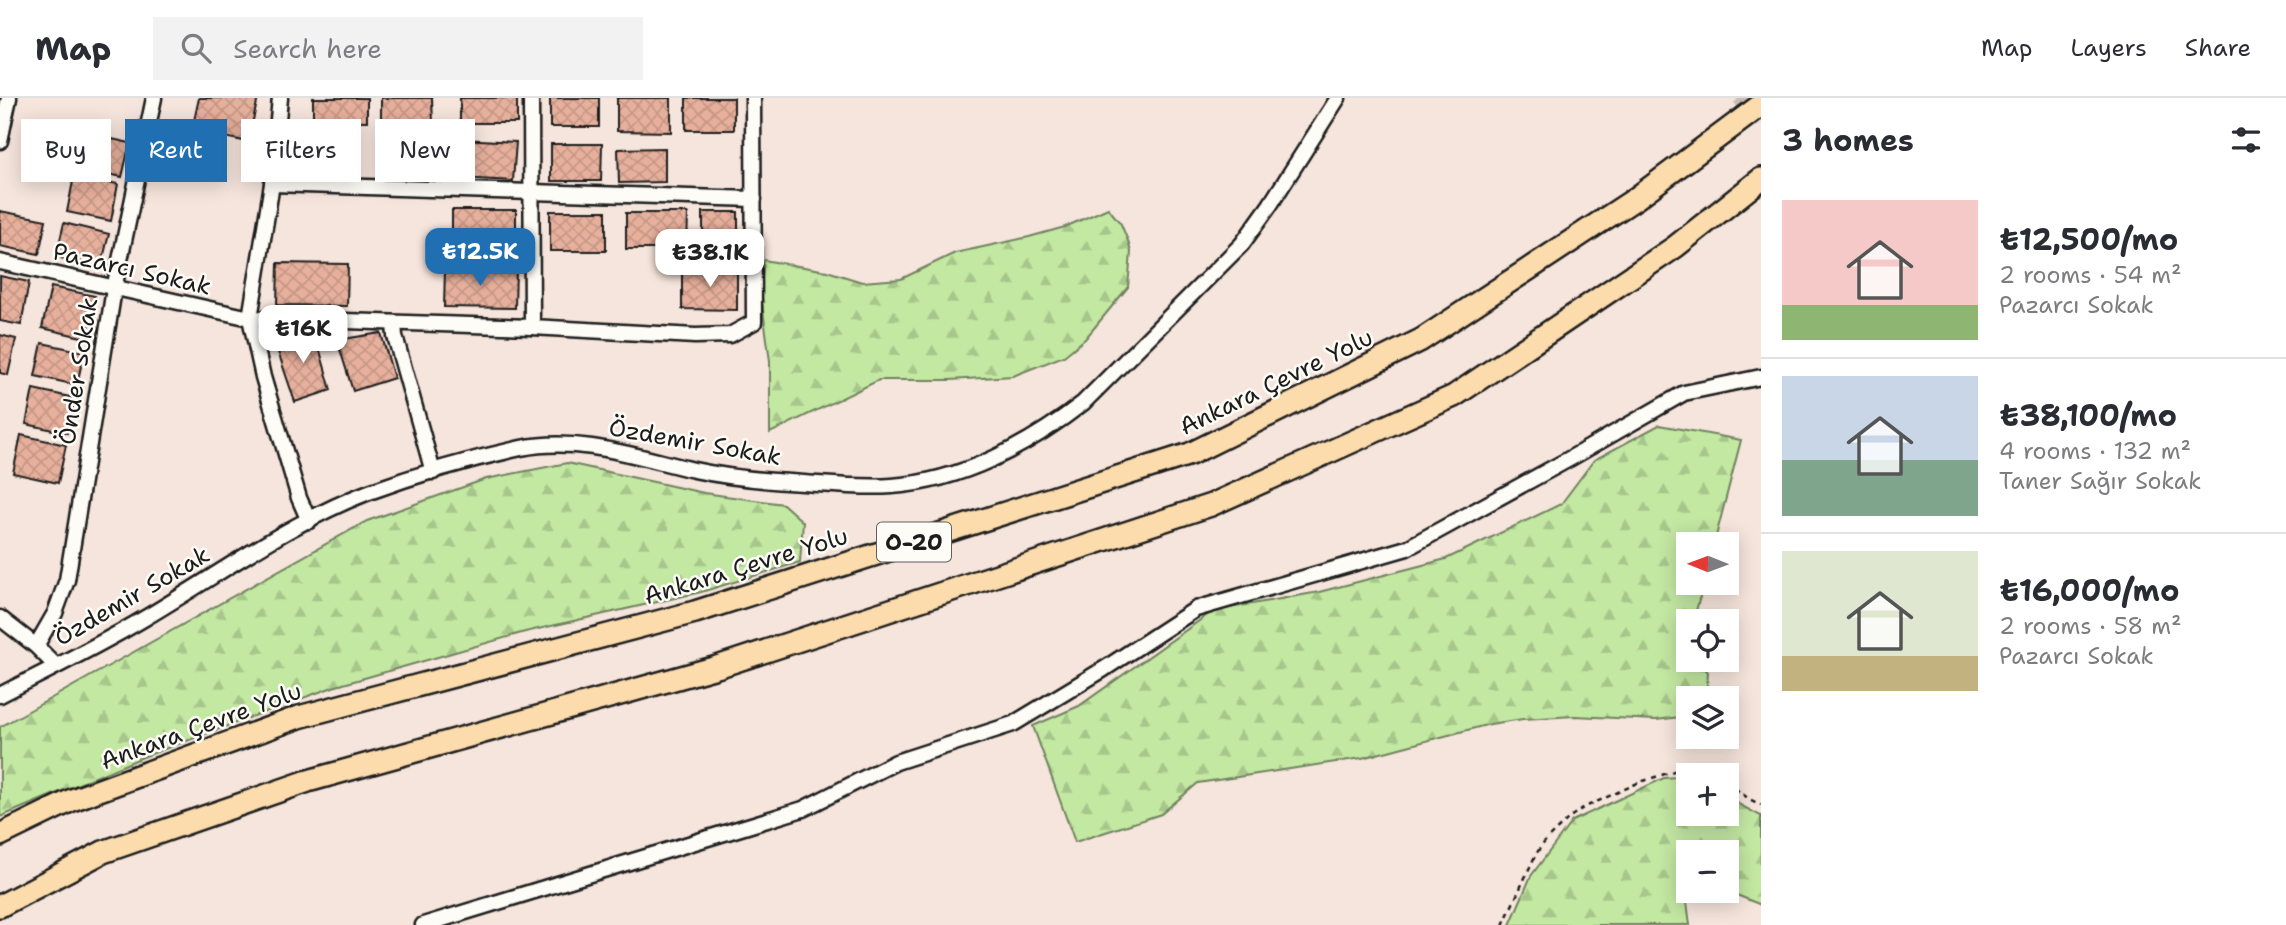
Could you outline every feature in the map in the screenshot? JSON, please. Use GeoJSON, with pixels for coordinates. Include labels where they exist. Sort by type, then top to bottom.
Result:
{"type":"FeatureCollection","features":[{"type":"Feature","properties":{"kind":"highway","name":"Ankara Çevre Yolu"},"geometry":{"type":"LineString","coordinates":[[0,835],[72,800],[299,717],[695,612],[1191,454],[1421,340],[1635,199],[1761,105]]}},
{"type":"Feature","properties":{"kind":"highway","name":"O-20"},"geometry":{"type":"LineString","coordinates":[[0,906],[103,852],[307,781],[716,667],[1210,505],[1454,396],[1675,247],[1761,179]]}},
{"type":"Feature","properties":{"kind":"street"},"geometry":{"type":"LineString","coordinates":[[0,141],[9,98]]}},
{"type":"Feature","properties":{"kind":"street","name":"Önder Sokak"},"geometry":{"type":"LineString","coordinates":[[36,646],[55,613],[67,580],[114,289],[154,98]]}},
{"type":"Feature","properties":{"kind":"street"},"geometry":{"type":"LineString","coordinates":[[280,98],[272,184],[250,318],[263,377],[299,498],[309,521]]}},
{"type":"Feature","properties":{"kind":"street"},"geometry":{"type":"LineString","coordinates":[[531,98],[532,327]]}},
{"type":"Feature","properties":{"kind":"street"},"geometry":{"type":"LineString","coordinates":[[272,184],[754,199],[753,98]]}},
{"type":"Feature","properties":{"kind":"street","name":"Özdemir Sokak"},"geometry":{"type":"LineString","coordinates":[[0,695],[144,619],[309,521],[369,492],[521,448],[567,444],[606,449],[760,481],[842,486],[893,486],[944,477],[969,467],[1038,436],[1083,403],[1218,270],[1258,223],[1338,98]]}},
{"type":"Feature","properties":{"kind":"street","name":"Pazarcı Sokak"},"geometry":{"type":"LineString","coordinates":[[0,262],[250,318],[721,336],[738,332],[754,323],[754,199]]}},
{"type":"Feature","properties":{"kind":"street"},"geometry":{"type":"LineString","coordinates":[[394,324],[433,472]]}},
{"type":"Feature","properties":{"kind":"street"},"geometry":{"type":"LineString","coordinates":[[423,925],[803,809],[896,762],[1013,724],[1196,609],[1406,548],[1684,393],[1761,377]]}},
{"type":"Feature","properties":{"kind":"street"},"geometry":{"type":"LineString","coordinates":[[0,618],[36,646],[56,666]]}},
{"type":"Feature","properties":{"kind":"path"},"geometry":{"type":"LineString","coordinates":[[1503,925],[1536,854],[1546,840],[1570,817],[1583,808],[1640,782],[1676,770]]}},
{"type":"Feature","properties":{"kind":"path"},"geometry":{"type":"LineString","coordinates":[[1739,791],[1761,805]]}},
{"type":"Feature","properties":{"kind":"green space"},"geometry":{"type":"Polygon","coordinates":[[[1108,208],[1121,224],[1131,252],[1128,287],[1085,339],[1064,356],[1013,376],[950,380],[879,380],[770,433],[770,361],[761,296],[763,260],[827,271],[862,282],[901,279],[955,253],[1065,227],[1108,208]]]}},
{"type":"Feature","properties":{"kind":"green space"},"geometry":{"type":"Polygon","coordinates":[[[1659,425],[1741,440],[1717,532],[1676,532],[1676,595],[1701,595],[1696,609],[1676,609],[1676,672],[1708,672],[1707,686],[1676,686],[1676,718],[1656,720],[1575,716],[1523,719],[1490,724],[1362,758],[1198,783],[1161,814],[1075,842],[1033,726],[1079,706],[1213,611],[1319,592],[1446,559],[1561,504],[1594,460],[1659,425]]]}},
{"type":"Feature","properties":{"kind":"green space"},"geometry":{"type":"Polygon","coordinates":[[[567,463],[704,493],[783,504],[803,522],[800,562],[701,592],[525,632],[333,687],[143,757],[0,817],[0,727],[367,521],[486,479],[567,463]]]}},
{"type":"Feature","properties":{"kind":"green space"},"geometry":{"type":"Polygon","coordinates":[[[1676,777],[1676,826],[1739,826],[1739,804],[1761,816],[1761,905],[1739,896],[1739,840],[1676,840],[1676,903],[1687,903],[1690,925],[1510,925],[1531,876],[1572,821],[1664,778],[1676,777]]]}},
{"type":"Feature","properties":{"kind":"building"},"geometry":{"type":"Polygon","coordinates":[[[199,98],[258,98],[253,119],[241,119],[241,140],[227,138],[227,119],[194,119],[199,98]]]}},
{"type":"Feature","properties":{"kind":"building"},"geometry":{"type":"Polygon","coordinates":[[[313,98],[367,98],[367,121],[313,119],[313,98]]]}},
{"type":"Feature","properties":{"kind":"building"},"geometry":{"type":"Polygon","coordinates":[[[381,98],[432,98],[433,119],[381,119],[381,98]]]}},
{"type":"Feature","properties":{"kind":"building"},"geometry":{"type":"Polygon","coordinates":[[[460,98],[517,98],[517,123],[475,123],[475,119],[460,119],[460,98]]]}},
{"type":"Feature","properties":{"kind":"building"},"geometry":{"type":"Polygon","coordinates":[[[550,98],[599,98],[599,127],[550,127],[550,98]]]}},
{"type":"Feature","properties":{"kind":"building"},"geometry":{"type":"Polygon","coordinates":[[[617,98],[671,98],[671,132],[617,131],[617,98]]]}},
{"type":"Feature","properties":{"kind":"building"},"geometry":{"type":"Polygon","coordinates":[[[686,98],[734,98],[734,130],[686,130],[686,98]]]}},
{"type":"Feature","properties":{"kind":"building"},"geometry":{"type":"Polygon","coordinates":[[[111,139],[125,142],[122,177],[111,174],[111,139]]]}},
{"type":"Feature","properties":{"kind":"building"},"geometry":{"type":"Polygon","coordinates":[[[475,140],[516,142],[513,181],[475,179],[475,140]]]}},
{"type":"Feature","properties":{"kind":"building"},"geometry":{"type":"Polygon","coordinates":[[[551,144],[602,144],[601,181],[551,181],[551,144]]]}},
{"type":"Feature","properties":{"kind":"building"},"geometry":{"type":"Polygon","coordinates":[[[665,148],[665,182],[619,183],[618,149],[665,148]]]}},
{"type":"Feature","properties":{"kind":"building"},"geometry":{"type":"Polygon","coordinates":[[[73,182],[118,184],[111,221],[67,212],[73,182]]]}},
{"type":"Feature","properties":{"kind":"building"},"geometry":{"type":"Polygon","coordinates":[[[452,210],[516,210],[516,250],[452,250],[452,210]]]}},
{"type":"Feature","properties":{"kind":"building"},"geometry":{"type":"Polygon","coordinates":[[[0,211],[46,220],[39,254],[0,246],[0,211]]]}},
{"type":"Feature","properties":{"kind":"building"},"geometry":{"type":"Polygon","coordinates":[[[550,211],[606,211],[606,251],[550,251],[550,211]]]}},
{"type":"Feature","properties":{"kind":"building"},"geometry":{"type":"Polygon","coordinates":[[[703,212],[738,212],[738,250],[703,250],[703,212]]]}},
{"type":"Feature","properties":{"kind":"building"},"geometry":{"type":"Polygon","coordinates":[[[626,213],[688,213],[687,249],[626,249],[626,213]]]}},
{"type":"Feature","properties":{"kind":"building"},"geometry":{"type":"Polygon","coordinates":[[[64,223],[109,234],[101,267],[56,257],[64,223]]]}},
{"type":"Feature","properties":{"kind":"building"},"geometry":{"type":"Polygon","coordinates":[[[278,263],[348,264],[347,306],[277,305],[278,263]]]}},
{"type":"Feature","properties":{"kind":"building"},"geometry":{"type":"Polygon","coordinates":[[[445,268],[516,268],[515,308],[444,307],[445,268]]]}},
{"type":"Feature","properties":{"kind":"building"},"geometry":{"type":"Polygon","coordinates":[[[682,269],[737,269],[737,310],[682,309],[682,269]]]}},
{"type":"Feature","properties":{"kind":"building"},"geometry":{"type":"Polygon","coordinates":[[[0,276],[29,282],[21,325],[0,321],[0,276]]]}},
{"type":"Feature","properties":{"kind":"building"},"geometry":{"type":"Polygon","coordinates":[[[51,287],[95,296],[86,338],[42,328],[51,287]]]}},
{"type":"Feature","properties":{"kind":"building"},"geometry":{"type":"Polygon","coordinates":[[[315,333],[331,390],[295,402],[273,337],[315,333]]]}},
{"type":"Feature","properties":{"kind":"building"},"geometry":{"type":"Polygon","coordinates":[[[381,333],[394,378],[353,391],[337,340],[381,333]]]}},
{"type":"Feature","properties":{"kind":"building"},"geometry":{"type":"Polygon","coordinates":[[[0,335],[16,339],[8,375],[0,373],[0,335]]]}},
{"type":"Feature","properties":{"kind":"building"},"geometry":{"type":"Polygon","coordinates":[[[42,343],[84,352],[77,385],[35,376],[42,343]]]}},
{"type":"Feature","properties":{"kind":"building"},"geometry":{"type":"Polygon","coordinates":[[[33,389],[75,398],[67,433],[26,424],[33,389]]]}},
{"type":"Feature","properties":{"kind":"building"},"geometry":{"type":"Polygon","coordinates":[[[21,435],[66,445],[58,483],[13,473],[21,435]]]}},
{"type":"Feature","properties":{"kind":"tunnel"},"geometry":{"type":"LineString","coordinates":[[1739,98],[1761,122]]}}]}
